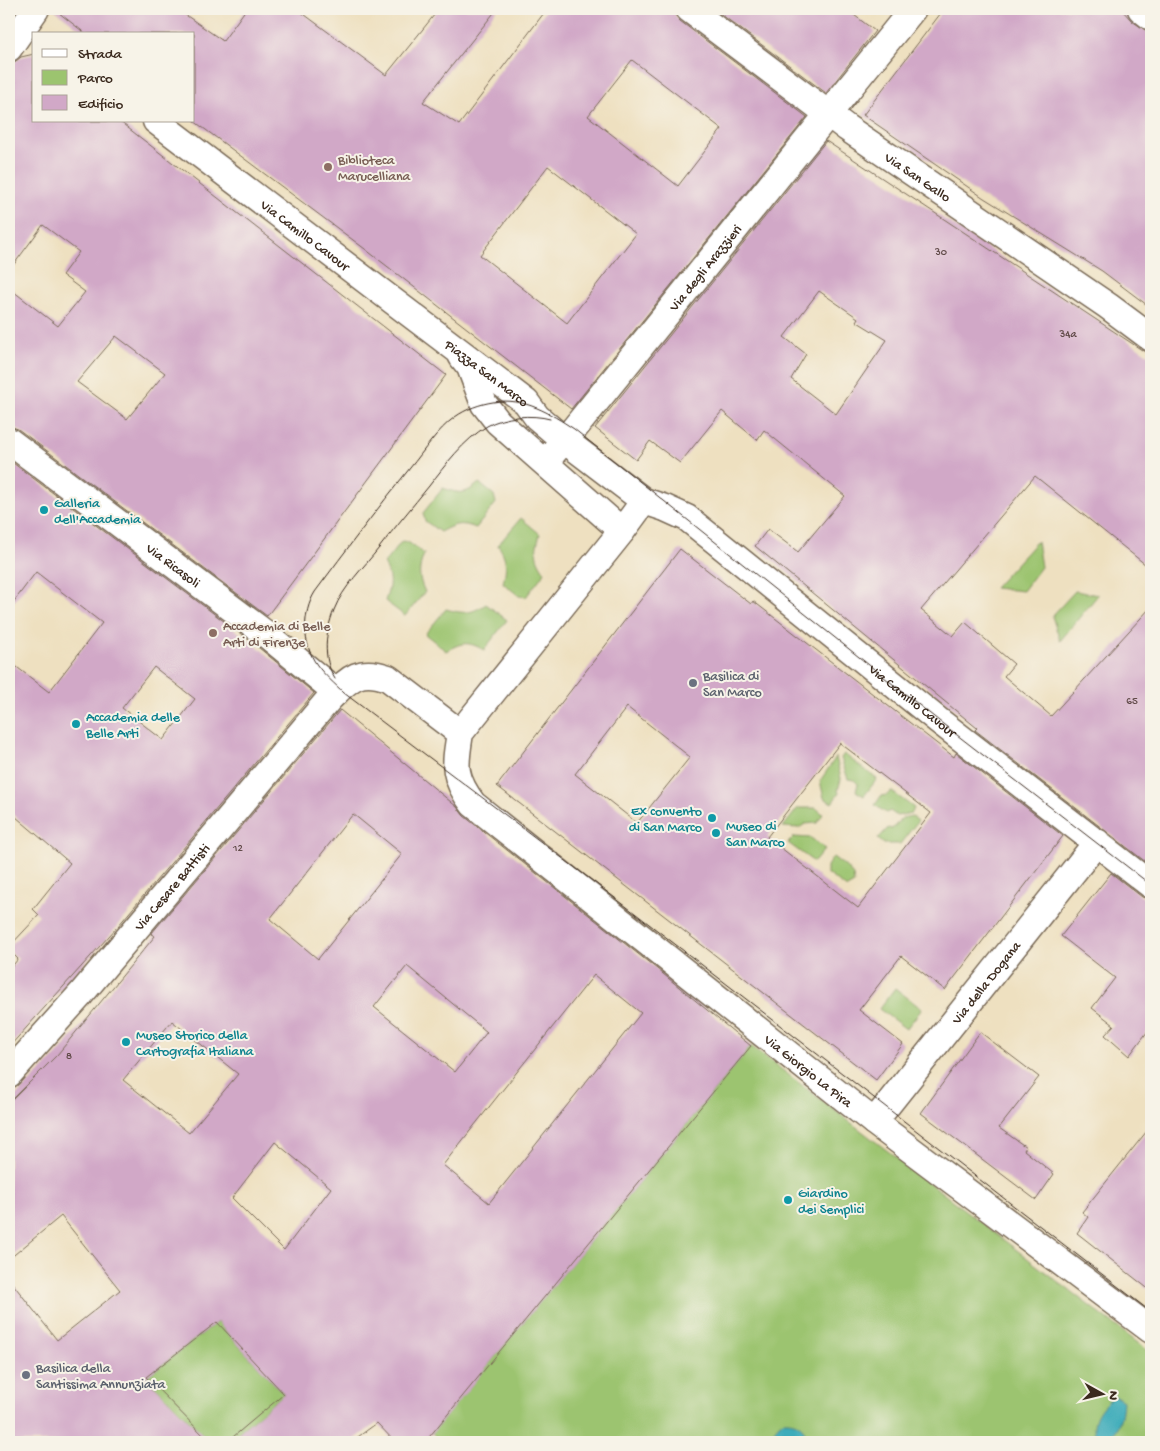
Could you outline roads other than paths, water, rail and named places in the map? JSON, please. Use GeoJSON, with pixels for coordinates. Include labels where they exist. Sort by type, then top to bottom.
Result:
{"type":"FeatureCollection","features":[{"type":"Feature","properties":{"kind":"street","name":"Via San Gallo"},"geometry":{"type":"LineString","coordinates":[[689,9],[828,114],[1108,306],[1151,338]]}},
{"type":"Feature","properties":{"kind":"street","name":"Via degli Arazzieri"},"geometry":{"type":"LineString","coordinates":[[564,440],[913,9]]}},
{"type":"Feature","properties":{"kind":"street"},"geometry":{"type":"LineString","coordinates":[[1140,9],[1151,17]]}},
{"type":"Feature","properties":{"kind":"street"},"geometry":{"type":"LineString","coordinates":[[9,48],[28,19]]}},
{"type":"Feature","properties":{"kind":"street","name":"Via Camillo Cavour"},"geometry":{"type":"LineString","coordinates":[[157,122],[454,347]]}},
{"type":"Feature","properties":{"kind":"street","name":"Piazza San Marco"},"geometry":{"type":"LineString","coordinates":[[454,347],[526,402],[537,416],[564,440],[644,501],[677,513]]}},
{"type":"Feature","properties":{"kind":"street","name":"Piazza San Marco"},"geometry":{"type":"LineString","coordinates":[[454,347],[470,367],[484,404],[498,422],[622,531]]}},
{"type":"Feature","properties":{"kind":"street"},"geometry":{"type":"LineString","coordinates":[[545,462],[564,440]]}},
{"type":"Feature","properties":{"kind":"street","name":"Via Ricasoli"},"geometry":{"type":"LineString","coordinates":[[9,441],[262,631],[333,695]]}},
{"type":"Feature","properties":{"kind":"street"},"geometry":{"type":"LineString","coordinates":[[333,695],[348,680],[355,676],[368,674],[381,676],[397,684],[460,732],[644,501]]}},
{"type":"Feature","properties":{"kind":"street","name":"Via Camillo Cavour"},"geometry":{"type":"LineString","coordinates":[[677,513],[687,518],[939,721],[1151,886]]}},
{"type":"Feature","properties":{"kind":"street","name":"Via Cesare Battisti"},"geometry":{"type":"LineString","coordinates":[[9,1074],[81,994],[333,695]]}},
{"type":"Feature","properties":{"kind":"street","name":"Via Giorgio La Pira"},"geometry":{"type":"LineString","coordinates":[[460,732],[456,773],[463,790],[473,804],[874,1122],[1151,1330]]}},
{"type":"Feature","properties":{"kind":"street","name":"Via della Dogana"},"geometry":{"type":"LineString","coordinates":[[874,1122],[1096,842]]}},
{"type":"Feature","properties":{"kind":"water"},"geometry":{"type":"Polygon","coordinates":[[[1115,1396],[1123,1401],[1122,1413],[1116,1429],[1104,1442],[1093,1442],[1096,1436],[1094,1425],[1098,1413],[1115,1396]]]}},
{"type":"Feature","properties":{"kind":"water"},"geometry":{"type":"Polygon","coordinates":[[[783,1421],[797,1423],[803,1428],[805,1442],[772,1442],[774,1430],[783,1421]]]}},
{"type":"Feature","properties":{"kind":"tram line"},"geometry":{"type":"LineString","coordinates":[[1151,885],[939,721],[574,429],[556,417],[526,404],[504,401],[488,403],[468,409],[448,422],[350,545],[311,600],[306,619],[306,638],[312,657],[323,672],[344,693],[627,907],[1151,1312]]}},
{"type":"Feature","properties":{"kind":"tram line"},"geometry":{"type":"LineString","coordinates":[[335,679],[328,663],[326,645],[334,610],[338,602],[354,578],[448,461],[478,432],[501,420],[518,417],[543,417],[550,419]]}},
{"type":"Feature","properties":{"kind":"place","name":"Biblioteca Marucelliana"},"geometry":{"type":"Point","coordinates":[328,167]}},
{"type":"Feature","properties":{"kind":"place","name":"Galleria dell'Accademia"},"geometry":{"type":"Point","coordinates":[44,510]}},
{"type":"Feature","properties":{"kind":"place","name":"Accademia di Belle Arti di Firenze"},"geometry":{"type":"Point","coordinates":[213,633]}},
{"type":"Feature","properties":{"kind":"place","name":"Basilica di San Marco"},"geometry":{"type":"Point","coordinates":[693,683]}},
{"type":"Feature","properties":{"kind":"place","name":"Accademia delle Belle Arti"},"geometry":{"type":"Point","coordinates":[76,724]}},
{"type":"Feature","properties":{"kind":"place","name":"Ex convento di San Marco"},"geometry":{"type":"Point","coordinates":[712,818]}},
{"type":"Feature","properties":{"kind":"place","name":"Museo di San Marco"},"geometry":{"type":"Point","coordinates":[716,833]}},
{"type":"Feature","properties":{"kind":"place","name":"Museo Storico della Cartografia Italiana"},"geometry":{"type":"Point","coordinates":[126,1042]}},
{"type":"Feature","properties":{"kind":"place","name":"Giardino dei Semplici"},"geometry":{"type":"Point","coordinates":[788,1200]}},
{"type":"Feature","properties":{"kind":"place","name":"Basilica della Santissima Annunziata"},"geometry":{"type":"Point","coordinates":[26,1375]}}]}
